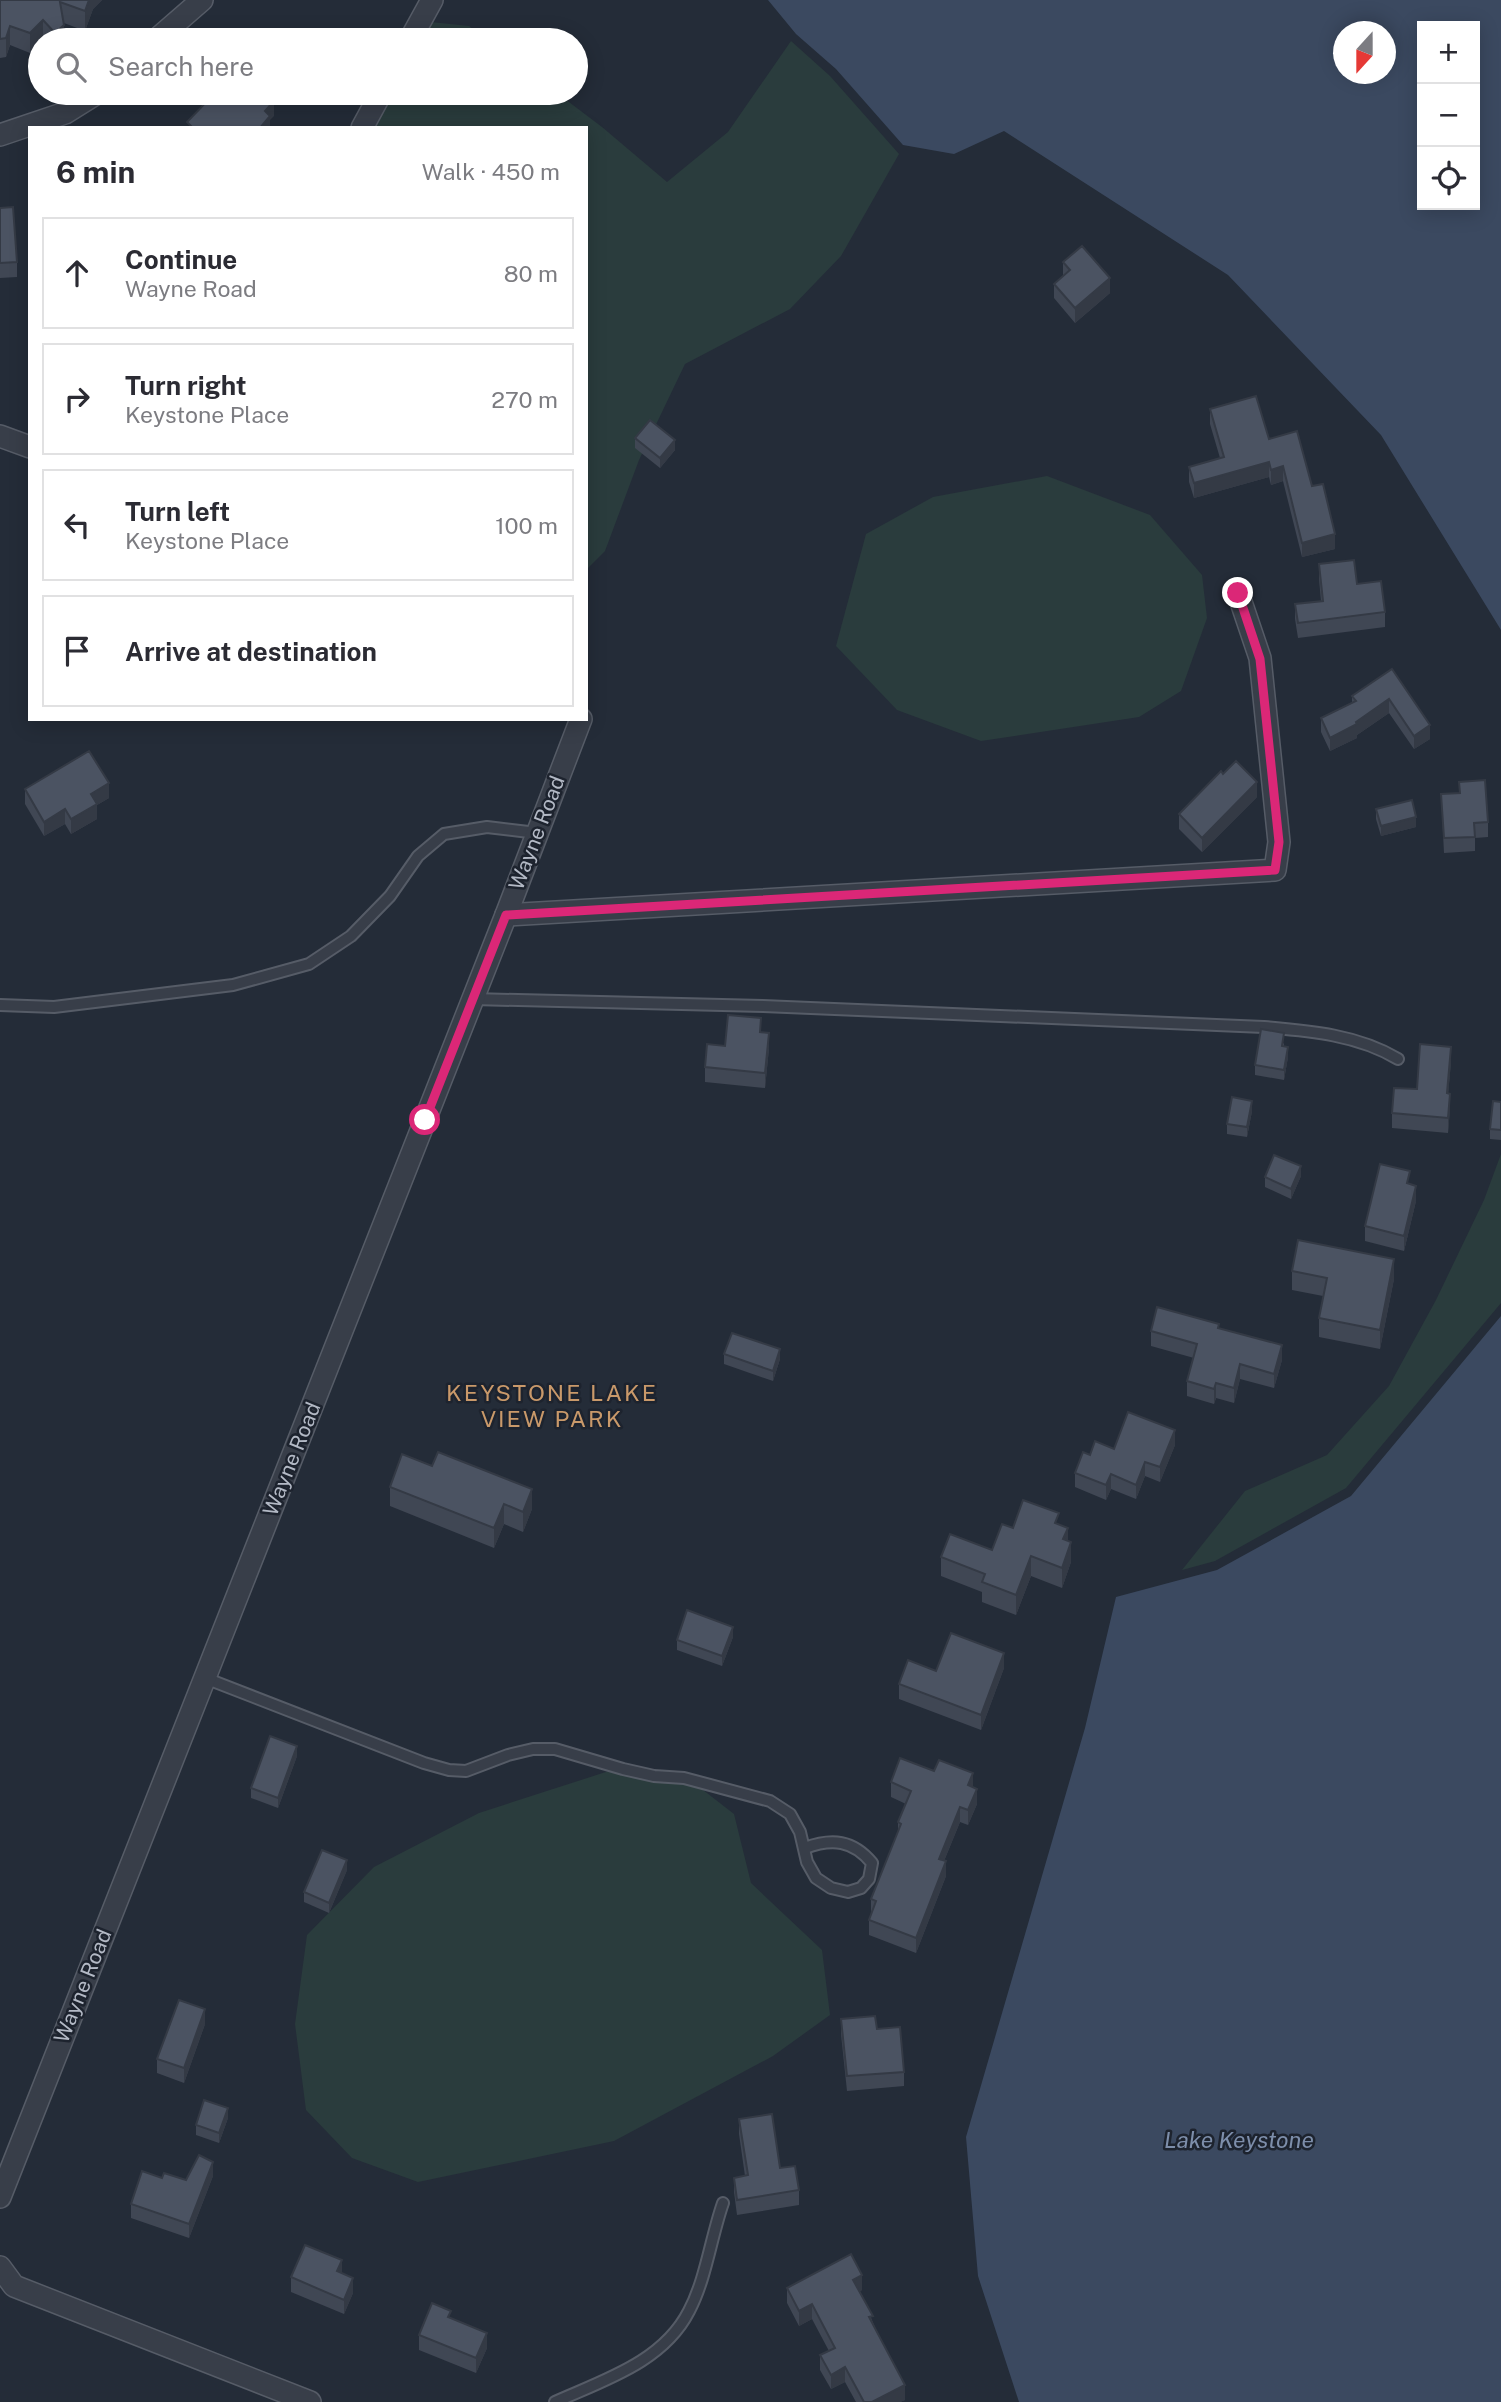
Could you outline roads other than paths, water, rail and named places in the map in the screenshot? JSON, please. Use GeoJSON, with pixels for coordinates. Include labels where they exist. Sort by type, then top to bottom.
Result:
{"type":"FeatureCollection","features":[{"type":"Feature","properties":{"kind":"street"},"geometry":{"type":"LineString","coordinates":[[170,28],[202,0]]}},
{"type":"Feature","properties":{"kind":"street"},"geometry":{"type":"LineString","coordinates":[[417,28],[432,0]]}},
{"type":"Feature","properties":{"kind":"street"},"geometry":{"type":"LineString","coordinates":[[0,135],[65,113],[78,105]]}},
{"type":"Feature","properties":{"kind":"street"},"geometry":{"type":"LineString","coordinates":[[363,126],[374,105]]}},
{"type":"Feature","properties":{"kind":"street"},"geometry":{"type":"LineString","coordinates":[[0,436],[28,446]]}},
{"type":"Feature","properties":{"kind":"street"},"geometry":{"type":"LineString","coordinates":[[506,915],[1275,870],[1279,842],[1260,659],[1238,593]]}},
{"type":"Feature","properties":{"kind":"street","name":"Wayne Road"},"geometry":{"type":"LineString","coordinates":[[0,2197],[506,915],[579,721]]}},
{"type":"Feature","properties":{"kind":"street"},"geometry":{"type":"LineString","coordinates":[[0,2268],[14,2286],[310,2402]]}},
{"type":"Feature","properties":{"kind":"lane"},"geometry":{"type":"LineString","coordinates":[[0,1005],[54,1007],[233,985],[309,964],[351,936],[390,896],[418,856],[444,834],[487,827],[537,833]]}},
{"type":"Feature","properties":{"kind":"lane"},"geometry":{"type":"LineString","coordinates":[[473,999],[763,1006],[1264,1027],[1306,1030],[1350,1039],[1377,1046],[1398,1059]]}},
{"type":"Feature","properties":{"kind":"lane"},"geometry":{"type":"LineString","coordinates":[[205,1678],[411,1758],[449,1770],[466,1771],[508,1755],[533,1749],[555,1749],[654,1776],[684,1778],[728,1788],[770,1801],[790,1814],[800,1832],[807,1862],[816,1878],[831,1888],[848,1892],[861,1888],[869,1879],[872,1863],[861,1851],[841,1843],[823,1842],[805,1848]]}},
{"type":"Feature","properties":{"kind":"lane"},"geometry":{"type":"LineString","coordinates":[[555,2402],[632,2367],[656,2352],[676,2332],[690,2310],[723,2203]]}},
{"type":"Feature","properties":{"kind":"water"},"geometry":{"type":"Polygon","coordinates":[[[768,0],[1501,0],[1501,630],[1381,435],[1228,275],[1004,131],[954,154],[903,145],[836,69],[796,34],[768,0]]]}},
{"type":"Feature","properties":{"kind":"water","name":"Lake Keystone"},"geometry":{"type":"Polygon","coordinates":[[[1501,1316],[1501,2402],[1019,2402],[978,2276],[966,2137],[1085,1728],[1116,1597],[1217,1570],[1351,1496],[1501,1316]]]}},
{"type":"Feature","properties":{"kind":"district","name":"KEYSTONE LAKE VIEW PARK"},"geometry":{"type":"Point","coordinates":[552,1406]}}]}
